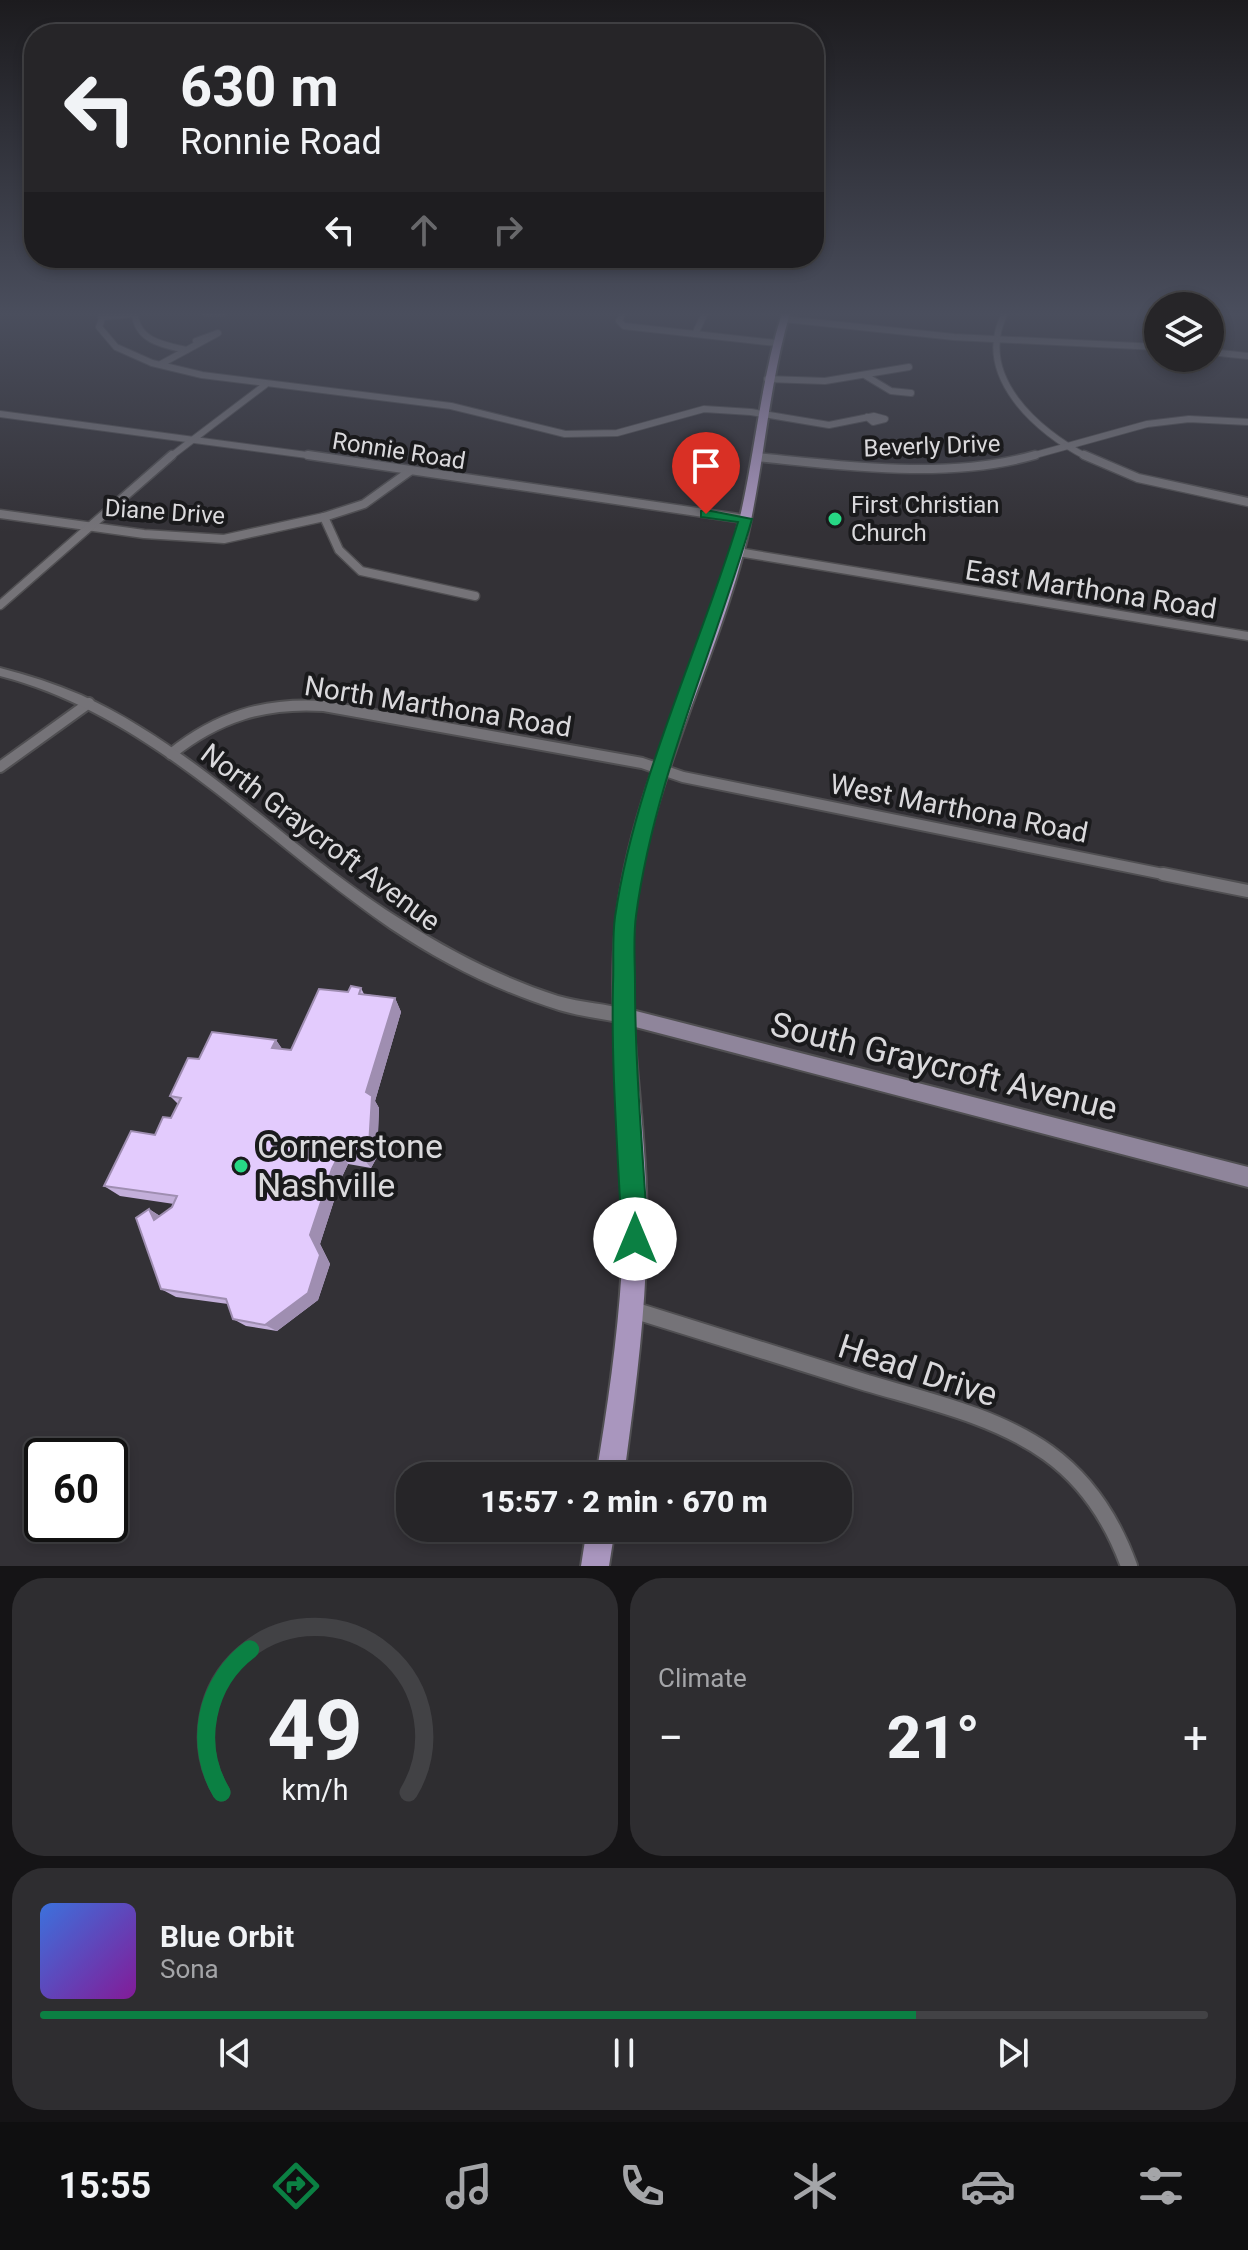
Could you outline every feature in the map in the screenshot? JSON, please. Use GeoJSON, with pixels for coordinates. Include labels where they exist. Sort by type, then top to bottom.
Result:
{"type":"FeatureCollection","features":[{"type":"Feature","properties":{"kind":"main road"},"geometry":{"type":"LineString","coordinates":[[612,1462],[631,1310],[635,1187],[624,1016],[625,919],[640,845],[662,769],[738,552],[756,457],[758,415],[765,386]]}},
{"type":"Feature","properties":{"kind":"main road","name":"South Graycroft Avenue"},"geometry":{"type":"LineString","coordinates":[[624,1016],[1248,1177]]}},
{"type":"Feature","properties":{"kind":"main road"},"geometry":{"type":"LineString","coordinates":[[595,1566],[599,1542]]}},
{"type":"Feature","properties":{"kind":"street"},"geometry":{"type":"LineString","coordinates":[[0,605],[87,526],[192,438],[264,386]]}},
{"type":"Feature","properties":{"kind":"street"},"geometry":{"type":"LineString","coordinates":[[275,386],[454,406],[547,432],[574,435],[624,432],[688,414],[749,419],[758,415],[789,416],[843,426],[867,417]]}},
{"type":"Feature","properties":{"kind":"street"},"geometry":{"type":"LineString","coordinates":[[883,386],[891,391],[911,393]]}},
{"type":"Feature","properties":{"kind":"street"},"geometry":{"type":"LineString","coordinates":[[1007,386],[1018,409],[1072,447],[1148,483],[1248,502]]}},
{"type":"Feature","properties":{"kind":"street","name":"Ronnie Road"},"geometry":{"type":"LineString","coordinates":[[0,414],[192,438],[745,519]]}},
{"type":"Feature","properties":{"kind":"street","name":"Beverly Drive"},"geometry":{"type":"LineString","coordinates":[[756,457],[857,467],[973,467],[1000,465],[1165,421],[1248,422]]}},
{"type":"Feature","properties":{"kind":"street","name":"Diane Drive"},"geometry":{"type":"LineString","coordinates":[[0,514],[204,540],[241,536],[324,517],[364,504],[410,471]]}},
{"type":"Feature","properties":{"kind":"street"},"geometry":{"type":"LineString","coordinates":[[324,517],[339,550],[361,571],[475,596]]}},
{"type":"Feature","properties":{"kind":"street","name":"East Marthona Road"},"geometry":{"type":"LineString","coordinates":[[738,552],[1248,636]]}},
{"type":"Feature","properties":{"kind":"street","name":"North Graycroft Avenue"},"geometry":{"type":"LineString","coordinates":[[0,672],[57,688],[89,703],[171,754],[366,906],[431,949],[493,981],[541,999],[588,1012],[624,1016]]}},
{"type":"Feature","properties":{"kind":"street"},"geometry":{"type":"LineString","coordinates":[[0,767],[89,703]]}},
{"type":"Feature","properties":{"kind":"street","name":"North Marthona Road"},"geometry":{"type":"LineString","coordinates":[[171,754],[188,739],[229,716],[264,706],[290,703],[458,730],[662,769]]}},
{"type":"Feature","properties":{"kind":"street","name":"West Marthona Road"},"geometry":{"type":"LineString","coordinates":[[662,769],[784,798],[1248,891]]}},
{"type":"Feature","properties":{"kind":"street","name":"Head Drive"},"geometry":{"type":"LineString","coordinates":[[631,1310],[921,1399],[1019,1437],[1047,1453],[1090,1495],[1107,1518],[1129,1566]]}},
{"type":"Feature","properties":{"kind":"building","name":"Cornerstone Nashville"},"geometry":{"type":"Polygon","coordinates":[[[351,986],[361,988],[359,994],[395,998],[366,1092],[372,1096],[369,1146],[363,1158],[340,1153],[332,1169],[310,1235],[320,1255],[308,1293],[265,1325],[233,1319],[226,1299],[161,1289],[136,1218],[149,1209],[154,1220],[172,1207],[177,1196],[104,1186],[131,1131],[155,1135],[163,1117],[171,1118],[181,1098],[170,1096],[188,1058],[199,1059],[212,1032],[276,1040],[272,1048],[291,1050],[319,989],[348,992],[351,986]]]}},
{"type":"Feature","properties":{"kind":"place","name":"First Christian Church"},"geometry":{"type":"Point","coordinates":[835,519]}},
{"type":"Feature","properties":{"kind":"place","name":"Cornerstone Nashville"},"geometry":{"type":"Point","coordinates":[241,1166]}},
{"type":"Feature","properties":{"kind":"route"},"geometry":{"type":"LineString","coordinates":[[635,1239],[635,1187],[624,1016],[625,919],[640,845],[662,769],[738,552],[745,519],[706,514]]}}]}
